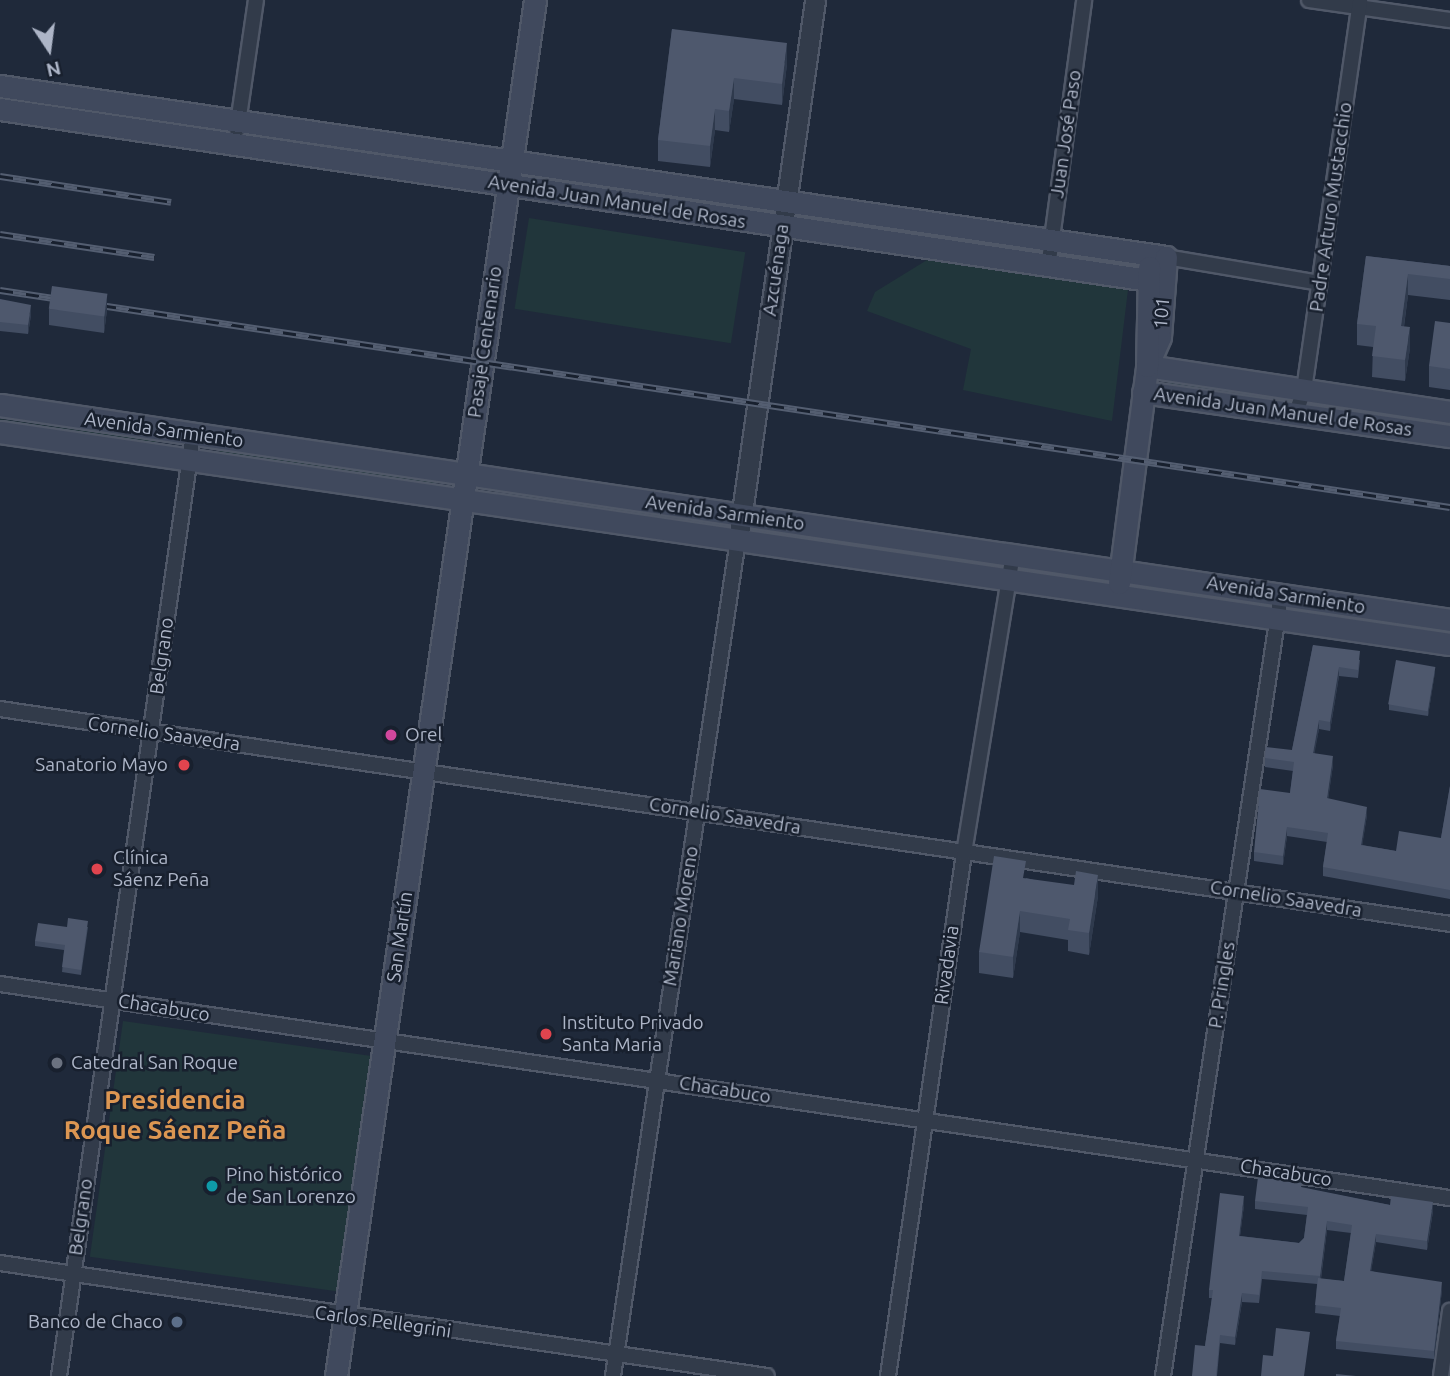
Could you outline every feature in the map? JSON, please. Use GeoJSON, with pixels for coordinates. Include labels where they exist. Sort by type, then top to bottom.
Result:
{"type":"FeatureCollection","features":[{"type":"Feature","properties":{"kind":"main road","name":"Pasaje Centenario"},"geometry":{"type":"LineString","coordinates":[[462,498],[535,0]]}},
{"type":"Feature","properties":{"kind":"main road","name":"Avenida Juan Manuel de Rosas"},"geometry":{"type":"LineString","coordinates":[[0,86],[1158,256]]}},
{"type":"Feature","properties":{"kind":"main road","name":"Avenida Juan Manuel de Rosas"},"geometry":{"type":"LineString","coordinates":[[0,109],[1048,268],[1148,280],[1147,366],[1143,392],[1450,436]]}},
{"type":"Feature","properties":{"kind":"main road"},"geometry":{"type":"LineString","coordinates":[[1148,280],[1158,256]]}},
{"type":"Feature","properties":{"kind":"main road","name":"101"},"geometry":{"type":"LineString","coordinates":[[1147,366],[1160,337],[1158,256]]}},
{"type":"Feature","properties":{"kind":"main road","name":"Avenida Juan Manuel de Rosas"},"geometry":{"type":"LineString","coordinates":[[1147,366],[1450,412]]}},
{"type":"Feature","properties":{"kind":"main road"},"geometry":{"type":"LineString","coordinates":[[1116,595],[1143,392]]}},
{"type":"Feature","properties":{"kind":"main road","name":"Avenida Sarmiento"},"geometry":{"type":"LineString","coordinates":[[0,405],[1450,620]]}},
{"type":"Feature","properties":{"kind":"main road","name":"Avenida Sarmiento"},"geometry":{"type":"LineString","coordinates":[[0,432],[462,498],[1008,582],[1116,595],[1450,644]]}},
{"type":"Feature","properties":{"kind":"main road","name":"San Martín"},"geometry":{"type":"LineString","coordinates":[[336,1376],[462,498]]}},
{"type":"Feature","properties":{"kind":"street"},"geometry":{"type":"LineString","coordinates":[[235,145],[256,0]]}},
{"type":"Feature","properties":{"kind":"street","name":"Azcuénaga"},"geometry":{"type":"LineString","coordinates":[[737,540],[815,0]]}},
{"type":"Feature","properties":{"kind":"street","name":"Juan José Paso"},"geometry":{"type":"LineString","coordinates":[[1048,268],[1084,0]]}},
{"type":"Feature","properties":{"kind":"street"},"geometry":{"type":"LineString","coordinates":[[1309,0],[1359,4],[1450,20]]}},
{"type":"Feature","properties":{"kind":"street","name":"Padre Arturo Mustacchio"},"geometry":{"type":"LineString","coordinates":[[1296,413],[1304,390],[1359,4]]}},
{"type":"Feature","properties":{"kind":"street"},"geometry":{"type":"LineString","coordinates":[[1158,256],[1320,282]]}},
{"type":"Feature","properties":{"kind":"street","name":"Belgrano"},"geometry":{"type":"LineString","coordinates":[[59,1376],[193,434]]}},
{"type":"Feature","properties":{"kind":"street","name":"Mariano Moreno"},"geometry":{"type":"LineString","coordinates":[[613,1376],[737,540]]}},
{"type":"Feature","properties":{"kind":"street","name":"Rivadavia"},"geometry":{"type":"LineString","coordinates":[[888,1376],[964,853],[1013,555]]}},
{"type":"Feature","properties":{"kind":"street","name":"P. Pringles"},"geometry":{"type":"LineString","coordinates":[[1163,1376],[1281,594]]}},
{"type":"Feature","properties":{"kind":"street","name":"Cornelio Saavedra"},"geometry":{"type":"LineString","coordinates":[[0,709],[1450,924]]}},
{"type":"Feature","properties":{"kind":"street","name":"Chacabuco"},"geometry":{"type":"LineString","coordinates":[[0,984],[1450,1198]]}},
{"type":"Feature","properties":{"kind":"street","name":"Carlos Pellegrini"},"geometry":{"type":"LineString","coordinates":[[0,1263],[616,1356],[767,1376]]}},
{"type":"Feature","properties":{"kind":"street"},"geometry":{"type":"LineString","coordinates":[[1441,1376],[1450,1311]]}},
{"type":"Feature","properties":{"kind":"green space"},"geometry":{"type":"Polygon","coordinates":[[[0,93],[205,126],[205,131],[0,99],[0,93]]]}},
{"type":"Feature","properties":{"kind":"green space"},"geometry":{"type":"Polygon","coordinates":[[[261,131],[481,162],[480,170],[260,139],[261,131]]]}},
{"type":"Feature","properties":{"kind":"green space"},"geometry":{"type":"Polygon","coordinates":[[[537,173],[754,203],[753,210],[536,180],[537,173]]]}},
{"type":"Feature","properties":{"kind":"green space"},"geometry":{"type":"Polygon","coordinates":[[[801,210],[1027,246],[1026,255],[800,219],[801,210]]]}},
{"type":"Feature","properties":{"kind":"green space"},"geometry":{"type":"Polygon","coordinates":[[[529,218],[745,252],[731,343],[515,309],[529,218]]]}},
{"type":"Feature","properties":{"kind":"green space"},"geometry":{"type":"Polygon","coordinates":[[[927,260],[1128,290],[1112,421],[963,390],[971,349],[867,311],[875,292],[927,260]]]}},
{"type":"Feature","properties":{"kind":"green space"},"geometry":{"type":"Polygon","coordinates":[[[1168,380],[1280,398],[1279,404],[1167,386],[1168,380]]]}},
{"type":"Feature","properties":{"kind":"green space"},"geometry":{"type":"Polygon","coordinates":[[[0,419],[157,441],[156,448],[0,426],[0,419]]]}},
{"type":"Feature","properties":{"kind":"green space"},"geometry":{"type":"Polygon","coordinates":[[[220,450],[437,480],[436,487],[219,457],[220,450]]]}},
{"type":"Feature","properties":{"kind":"green space"},"geometry":{"type":"Polygon","coordinates":[[[500,493],[703,522],[702,527],[499,499],[500,493]]]}},
{"type":"Feature","properties":{"kind":"green space"},"geometry":{"type":"Polygon","coordinates":[[[123,1021],[372,1056],[338,1292],[90,1257],[123,1021]]]}},
{"type":"Feature","properties":{"kind":"building"},"geometry":{"type":"Polygon","coordinates":[[[672,29],[787,43],[782,84],[734,78],[729,111],[715,109],[710,146],[658,140],[672,29]]]}},
{"type":"Feature","properties":{"kind":"building"},"geometry":{"type":"Polygon","coordinates":[[[1366,256],[1450,266],[1450,279],[1408,274],[1401,326],[1410,327],[1405,360],[1372,356],[1376,326],[1357,324],[1366,256]]]}},
{"type":"Feature","properties":{"kind":"building"},"geometry":{"type":"Polygon","coordinates":[[[52,286],[107,294],[104,317],[49,309],[52,286]]]}},
{"type":"Feature","properties":{"kind":"building"},"geometry":{"type":"Polygon","coordinates":[[[0,299],[31,305],[28,325],[0,322],[0,299]]]}},
{"type":"Feature","properties":{"kind":"building"},"geometry":{"type":"Polygon","coordinates":[[[1435,321],[1450,323],[1450,369],[1429,366],[1435,321]]]}},
{"type":"Feature","properties":{"kind":"building"},"geometry":{"type":"Polygon","coordinates":[[[1313,645],[1360,651],[1358,670],[1339,667],[1330,722],[1319,720],[1313,753],[1333,756],[1327,798],[1367,807],[1361,845],[1396,851],[1399,831],[1441,838],[1450,786],[1450,890],[1323,867],[1328,833],[1287,827],[1283,856],[1254,852],[1260,789],[1290,793],[1294,762],[1265,758],[1266,747],[1292,750],[1313,645]]]}},
{"type":"Feature","properties":{"kind":"building"},"geometry":{"type":"Polygon","coordinates":[[[1396,660],[1435,667],[1428,711],[1388,704],[1396,660]]]}},
{"type":"Feature","properties":{"kind":"building"},"geometry":{"type":"Polygon","coordinates":[[[994,856],[1026,861],[1023,878],[1074,885],[1076,871],[1098,875],[1089,933],[1068,930],[1070,919],[1020,911],[1013,957],[979,952],[994,856]]]}},
{"type":"Feature","properties":{"kind":"building"},"geometry":{"type":"Polygon","coordinates":[[[68,918],[88,921],[81,970],[62,967],[65,945],[35,941],[38,923],[67,927],[68,918]]]}},
{"type":"Feature","properties":{"kind":"building"},"geometry":{"type":"Polygon","coordinates":[[[1258,1177],[1302,1183],[1301,1187],[1390,1205],[1391,1196],[1433,1202],[1427,1241],[1376,1234],[1370,1271],[1442,1282],[1434,1351],[1336,1341],[1341,1308],[1315,1305],[1318,1278],[1344,1281],[1352,1225],[1327,1221],[1320,1276],[1262,1271],[1259,1295],[1242,1293],[1235,1337],[1220,1335],[1216,1376],[1192,1376],[1195,1345],[1205,1346],[1213,1290],[1209,1290],[1220,1193],[1244,1196],[1239,1236],[1299,1243],[1304,1238],[1308,1207],[1255,1201],[1258,1177]]]}},
{"type":"Feature","properties":{"kind":"building"},"geometry":{"type":"Polygon","coordinates":[[[1276,1328],[1310,1332],[1304,1376],[1261,1376],[1263,1355],[1273,1356],[1276,1328]]]}},
{"type":"Feature","properties":{"kind":"railway"},"geometry":{"type":"LineString","coordinates":[[0,176],[171,202]]}},
{"type":"Feature","properties":{"kind":"railway"},"geometry":{"type":"LineString","coordinates":[[0,234],[154,257]]}},
{"type":"Feature","properties":{"kind":"railway"},"geometry":{"type":"LineString","coordinates":[[0,290],[1450,507]]}},
{"type":"Feature","properties":{"kind":"place","name":"Orel"},"geometry":{"type":"Point","coordinates":[391,735]}},
{"type":"Feature","properties":{"kind":"place","name":"Sanatorio Mayo"},"geometry":{"type":"Point","coordinates":[184,765]}},
{"type":"Feature","properties":{"kind":"place","name":"Clínica Sáenz Peña"},"geometry":{"type":"Point","coordinates":[97,869]}},
{"type":"Feature","properties":{"kind":"place","name":"Instituto Privado Santa Maria"},"geometry":{"type":"Point","coordinates":[546,1034]}},
{"type":"Feature","properties":{"kind":"place","name":"Catedral San Roque"},"geometry":{"type":"Point","coordinates":[57,1063]}},
{"type":"Feature","properties":{"kind":"place","name":"Pino histórico de San Lorenzo"},"geometry":{"type":"Point","coordinates":[212,1186]}},
{"type":"Feature","properties":{"kind":"place","name":"Banco de Chaco"},"geometry":{"type":"Point","coordinates":[177,1322]}},
{"type":"Feature","properties":{"kind":"district","name":"Presidencia Roque Sáenz Peña"},"geometry":{"type":"Point","coordinates":[175,1115]}}]}
